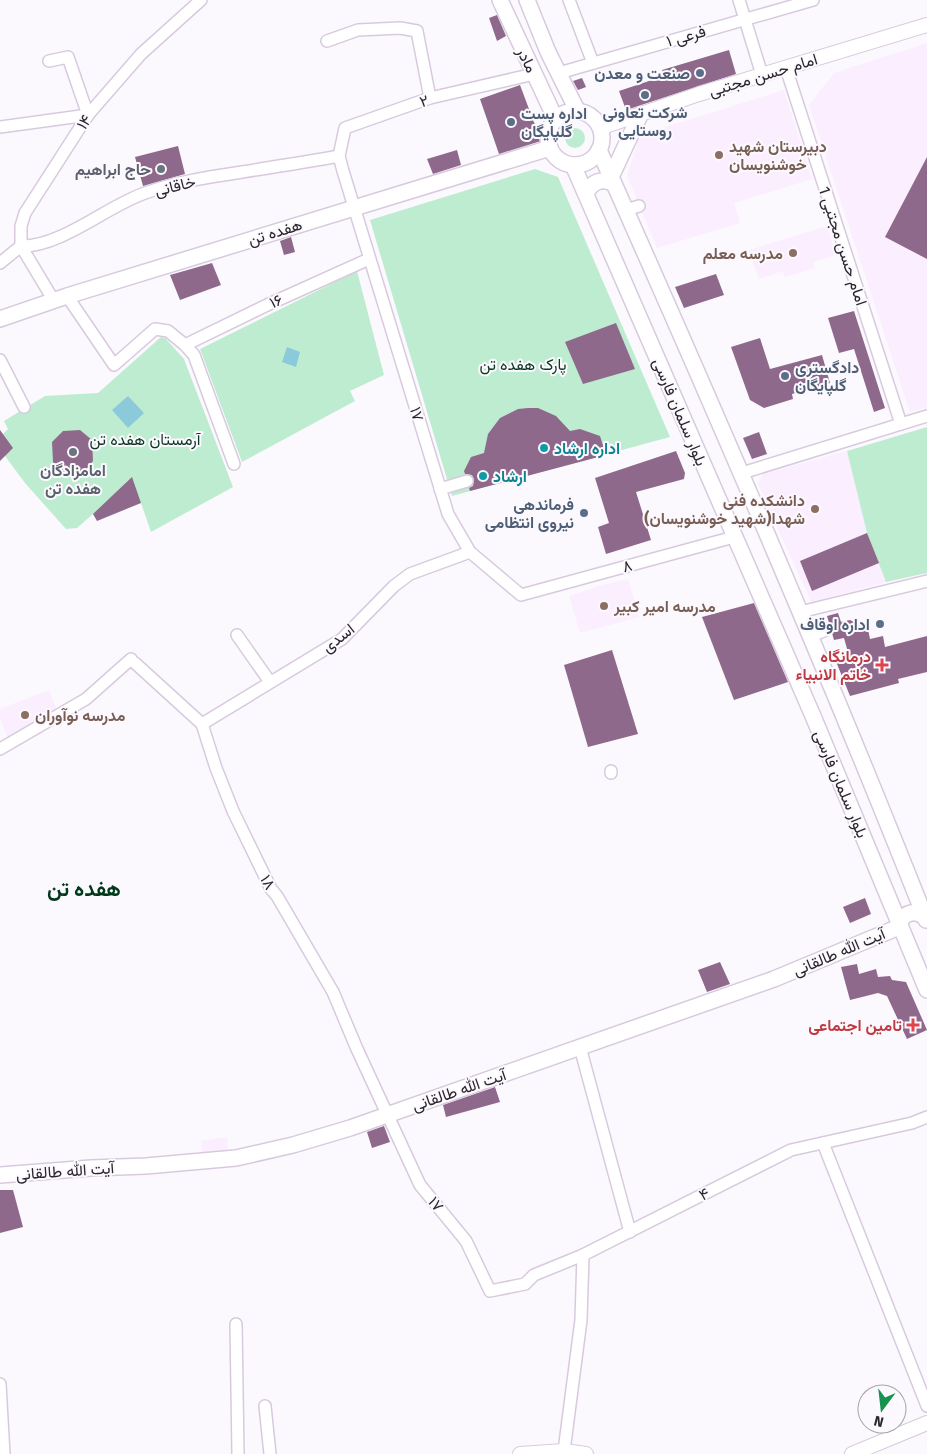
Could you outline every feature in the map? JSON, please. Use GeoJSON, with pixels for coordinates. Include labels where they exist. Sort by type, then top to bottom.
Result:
{"type":"FeatureCollection","features":[{"type":"Feature","properties":{"kind":"main road","name":"مادر"},"geometry":{"type":"LineString","coordinates":[[500,0],[556,120]]}},
{"type":"Feature","properties":{"kind":"main road","name":"مادر"},"geometry":{"type":"LineString","coordinates":[[527,0],[578,112]]}},
{"type":"Feature","properties":{"kind":"main road"},"geometry":{"type":"LineString","coordinates":[[586,194],[590,186],[598,181],[612,180],[643,111]]}},
{"type":"Feature","properties":{"kind":"main road"},"geometry":{"type":"LineString","coordinates":[[570,112],[578,112],[591,117],[600,128],[602,143],[589,162],[573,165],[559,160],[550,148],[548,133],[556,120],[570,112]]}},
{"type":"Feature","properties":{"kind":"main road","name":"هفده تن"},"geometry":{"type":"LineString","coordinates":[[0,319],[61,298],[550,148]]}},
{"type":"Feature","properties":{"kind":"main road","name":"بلوار سلمان فارسی"},"geometry":{"type":"LineString","coordinates":[[599,150],[612,180],[632,208],[800,612],[817,633],[841,707],[912,886],[926,914]]}},
{"type":"Feature","properties":{"kind":"main road","name":"بلوار سلمان فارسی"},"geometry":{"type":"LineString","coordinates":[[573,165],[734,537],[780,649],[876,865],[899,927],[927,990]]}},
{"type":"Feature","properties":{"kind":"main road"},"geometry":{"type":"LineString","coordinates":[[884,889],[891,893],[900,893],[912,886]]}},
{"type":"Feature","properties":{"kind":"main road","name":"آیت الله طالقانی"},"geometry":{"type":"LineString","coordinates":[[0,1175],[146,1166],[236,1158],[293,1145],[386,1118],[580,1047],[715,1006],[774,979],[899,927],[902,919],[908,914],[926,914]]}},
{"type":"Feature","properties":{"kind":"street","name":"۱۴"},"geometry":{"type":"LineString","coordinates":[[21,246],[21,226],[25,213],[88,115],[140,54],[201,0]]}},
{"type":"Feature","properties":{"kind":"street"},"geometry":{"type":"LineString","coordinates":[[569,0],[593,63]]}},
{"type":"Feature","properties":{"kind":"street"},"geometry":{"type":"LineString","coordinates":[[739,0],[762,75]]}},
{"type":"Feature","properties":{"kind":"street","name":"فرعی ۱"},"geometry":{"type":"LineString","coordinates":[[559,73],[813,0]]}},
{"type":"Feature","properties":{"kind":"street","name":"امام حسن مجتبی"},"geometry":{"type":"LineString","coordinates":[[600,128],[698,92],[786,68],[927,25]]}},
{"type":"Feature","properties":{"kind":"street"},"geometry":{"type":"LineString","coordinates":[[327,41],[358,30],[400,28],[417,31],[430,98]]}},
{"type":"Feature","properties":{"kind":"street"},"geometry":{"type":"LineString","coordinates":[[0,127],[88,115],[68,57],[49,61]]}},
{"type":"Feature","properties":{"kind":"street","name":"امام حسن مجتبی 1"},"geometry":{"type":"LineString","coordinates":[[786,68],[901,424]]}},
{"type":"Feature","properties":{"kind":"street","name":"۲"},"geometry":{"type":"LineString","coordinates":[[339,156],[345,128],[430,98],[534,74]]}},
{"type":"Feature","properties":{"kind":"street"},"geometry":{"type":"LineString","coordinates":[[339,156],[354,208]]}},
{"type":"Feature","properties":{"kind":"street","name":"خاقانی"},"geometry":{"type":"LineString","coordinates":[[21,246],[34,246],[70,232],[108,210],[145,193],[216,177],[339,156]]}},
{"type":"Feature","properties":{"kind":"street","name":"۱۷"},"geometry":{"type":"LineString","coordinates":[[354,208],[448,514],[470,552],[521,595]]}},
{"type":"Feature","properties":{"kind":"street"},"geometry":{"type":"LineString","coordinates":[[0,263],[21,246],[114,365],[155,329],[168,331],[185,345],[194,355],[234,464]]}},
{"type":"Feature","properties":{"kind":"street","name":"۱۶"},"geometry":{"type":"LineString","coordinates":[[185,345],[267,305],[369,259]]}},
{"type":"Feature","properties":{"kind":"street"},"geometry":{"type":"LineString","coordinates":[[0,360],[24,408]]}},
{"type":"Feature","properties":{"kind":"street"},"geometry":{"type":"LineString","coordinates":[[742,473],[927,416]]}},
{"type":"Feature","properties":{"kind":"street"},"geometry":{"type":"LineString","coordinates":[[440,489],[467,482]]}},
{"type":"Feature","properties":{"kind":"street","name":"۸"},"geometry":{"type":"LineString","coordinates":[[521,595],[597,580],[734,537]]}},
{"type":"Feature","properties":{"kind":"street","name":"اسدی"},"geometry":{"type":"LineString","coordinates":[[202,724],[342,639],[394,586],[410,574],[470,552]]}},
{"type":"Feature","properties":{"kind":"street"},"geometry":{"type":"LineString","coordinates":[[800,612],[927,581]]}},
{"type":"Feature","properties":{"kind":"street"},"geometry":{"type":"LineString","coordinates":[[237,635],[270,682]]}},
{"type":"Feature","properties":{"kind":"street"},"geometry":{"type":"LineString","coordinates":[[0,749],[34,727],[86,700],[133,661],[202,724]]}},
{"type":"Feature","properties":{"kind":"street","name":"۱۸"},"geometry":{"type":"LineString","coordinates":[[202,724],[216,768],[233,811],[271,889],[277,896],[333,992],[386,1118]]}},
{"type":"Feature","properties":{"kind":"street"},"geometry":{"type":"LineString","coordinates":[[580,1047],[630,1232]]}},
{"type":"Feature","properties":{"kind":"street","name":"۱۷"},"geometry":{"type":"LineString","coordinates":[[386,1118],[420,1185],[466,1241],[490,1291]]}},
{"type":"Feature","properties":{"kind":"street","name":"۴"},"geometry":{"type":"LineString","coordinates":[[490,1291],[526,1284],[534,1276],[583,1256],[791,1150],[927,1118]]}},
{"type":"Feature","properties":{"kind":"street"},"geometry":{"type":"LineString","coordinates":[[823,1143],[927,1406]]}},
{"type":"Feature","properties":{"kind":"street"},"geometry":{"type":"LineString","coordinates":[[564,1451],[581,1320],[583,1256]]}},
{"type":"Feature","properties":{"kind":"street"},"geometry":{"type":"LineString","coordinates":[[236,1324],[238,1454]]}},
{"type":"Feature","properties":{"kind":"street"},"geometry":{"type":"LineString","coordinates":[[0,1384],[4,1454]]}},
{"type":"Feature","properties":{"kind":"street"},"geometry":{"type":"LineString","coordinates":[[265,1406],[270,1454]]}},
{"type":"Feature","properties":{"kind":"street"},"geometry":{"type":"LineString","coordinates":[[852,1454],[927,1423]]}},
{"type":"Feature","properties":{"kind":"street"},"geometry":{"type":"LineString","coordinates":[[520,1454],[564,1451],[586,1454]]}},
{"type":"Feature","properties":{"kind":"shaded area"},"geometry":{"type":"Polygon","coordinates":[[[927,43],[927,407],[910,412],[809,105],[834,73],[927,43]]]}},
{"type":"Feature","properties":{"kind":"shaded area","name":"دبیرستان شهید خوشنویسان"},"geometry":{"type":"Polygon","coordinates":[[[784,90],[812,179],[734,203],[740,223],[657,248],[627,176],[640,135],[784,90]]]}},
{"type":"Feature","properties":{"kind":"shaded area","name":"مدرسه معلم"},"geometry":{"type":"Polygon","coordinates":[[[827,226],[836,255],[813,262],[815,268],[785,277],[783,271],[759,279],[749,250],[827,226]]]}},
{"type":"Feature","properties":{"kind":"shaded area","name":"دانشکده فنی شهدا(شهید خوشنویسان)"},"geometry":{"type":"Polygon","coordinates":[[[847,451],[867,533],[886,582],[811,602],[758,484],[763,474],[847,451]]]}},
{"type":"Feature","properties":{"kind":"shaded area","name":"مدرسه امیر کبیر"},"geometry":{"type":"Polygon","coordinates":[[[628,579],[639,617],[580,633],[569,596],[628,579]]]}},
{"type":"Feature","properties":{"kind":"shaded area","name":"مدرسه نوآوران"},"geometry":{"type":"Polygon","coordinates":[[[49,690],[57,711],[8,738],[0,719],[0,709],[49,690]]]}},
{"type":"Feature","properties":{"kind":"shaded area"},"geometry":{"type":"Polygon","coordinates":[[[227,1137],[228,1154],[203,1157],[201,1141],[227,1137]]]}},
{"type":"Feature","properties":{"kind":"green space"},"geometry":{"type":"Polygon","coordinates":[[[575,128],[582,131],[585,138],[582,145],[575,148],[568,145],[565,138],[568,131],[575,128]]]}},
{"type":"Feature","properties":{"kind":"green space","name":"پارک هفده تن"},"geometry":{"type":"Polygon","coordinates":[[[535,169],[558,177],[670,437],[452,496],[370,220],[535,169]]]}},
{"type":"Feature","properties":{"kind":"green space"},"geometry":{"type":"Polygon","coordinates":[[[357,271],[384,375],[350,391],[355,401],[242,462],[200,349],[357,271]]]}},
{"type":"Feature","properties":{"kind":"green space","name":"آرمستان هفده تن"},"geometry":{"type":"Polygon","coordinates":[[[161,337],[165,338],[184,359],[233,487],[151,532],[141,503],[93,514],[77,528],[66,529],[25,483],[5,456],[3,434],[8,429],[4,421],[45,396],[98,393],[161,337]]]}},
{"type":"Feature","properties":{"kind":"green space"},"geometry":{"type":"Polygon","coordinates":[[[927,427],[927,573],[886,582],[867,533],[847,451],[927,427]]]}},
{"type":"Feature","properties":{"kind":"water"},"geometry":{"type":"Polygon","coordinates":[[[287,347],[300,352],[296,367],[282,362],[287,347]]]}},
{"type":"Feature","properties":{"kind":"water"},"geometry":{"type":"Polygon","coordinates":[[[128,396],[144,413],[128,428],[112,410],[128,396]]]}},
{"type":"Feature","properties":{"kind":"building"},"geometry":{"type":"Polygon","coordinates":[[[497,15],[506,36],[497,41],[489,18],[497,15]]]}},
{"type":"Feature","properties":{"kind":"building","name":"صنعت و معدن"},"geometry":{"type":"Polygon","coordinates":[[[729,50],[736,74],[626,110],[619,91],[664,76],[662,70],[729,50]]]}},
{"type":"Feature","properties":{"kind":"building"},"geometry":{"type":"Polygon","coordinates":[[[582,78],[586,87],[578,90],[573,81],[582,78]]]}},
{"type":"Feature","properties":{"kind":"building","name":"اداره پست گلپایگان"},"geometry":{"type":"Polygon","coordinates":[[[520,85],[541,141],[499,154],[480,99],[520,85]]]}},
{"type":"Feature","properties":{"kind":"building","name":"حاج ابراهیم"},"geometry":{"type":"Polygon","coordinates":[[[178,146],[185,174],[143,186],[135,157],[178,146]]]}},
{"type":"Feature","properties":{"kind":"building"},"geometry":{"type":"Polygon","coordinates":[[[457,150],[461,165],[433,174],[427,159],[457,150]]]}},
{"type":"Feature","properties":{"kind":"building"},"geometry":{"type":"Polygon","coordinates":[[[927,157],[927,259],[885,237],[927,157]]]}},
{"type":"Feature","properties":{"kind":"building"},"geometry":{"type":"Polygon","coordinates":[[[291,237],[295,252],[284,255],[280,241],[291,237]]]}},
{"type":"Feature","properties":{"kind":"building"},"geometry":{"type":"Polygon","coordinates":[[[212,263],[221,285],[180,300],[170,275],[212,263]]]}},
{"type":"Feature","properties":{"kind":"building"},"geometry":{"type":"Polygon","coordinates":[[[716,274],[724,295],[684,308],[675,287],[716,274]]]}},
{"type":"Feature","properties":{"kind":"building"},"geometry":{"type":"Polygon","coordinates":[[[854,311],[885,408],[874,412],[854,349],[839,353],[828,318],[854,311]]]}},
{"type":"Feature","properties":{"kind":"building"},"geometry":{"type":"Polygon","coordinates":[[[616,323],[635,369],[583,384],[565,342],[616,323]]]}},
{"type":"Feature","properties":{"kind":"building","name":"دادگستری گلپایگان"},"geometry":{"type":"Polygon","coordinates":[[[760,338],[770,369],[822,355],[830,383],[792,394],[793,399],[764,408],[750,400],[731,347],[760,338]]]}},
{"type":"Feature","properties":{"kind":"building","name":"اداره ارشاد"},"geometry":{"type":"Polygon","coordinates":[[[538,408],[556,416],[570,431],[580,429],[600,436],[606,455],[470,491],[469,488],[473,486],[474,479],[472,475],[465,474],[464,471],[471,457],[484,453],[488,434],[500,418],[518,409],[538,408]]]}},
{"type":"Feature","properties":{"kind":"building"},"geometry":{"type":"Polygon","coordinates":[[[0,430],[13,448],[0,461],[0,430]]]}},
{"type":"Feature","properties":{"kind":"building","name":"امامزادگان هفده تن"},"geometry":{"type":"Polygon","coordinates":[[[80,430],[92,440],[93,461],[83,473],[64,473],[53,462],[52,442],[63,431],[80,430]]]}},
{"type":"Feature","properties":{"kind":"building"},"geometry":{"type":"Polygon","coordinates":[[[759,432],[767,454],[752,459],[743,438],[759,432]]]}},
{"type":"Feature","properties":{"kind":"building"},"geometry":{"type":"Polygon","coordinates":[[[676,451],[685,473],[684,479],[636,492],[651,540],[606,554],[598,527],[609,523],[595,478],[676,451]]]}},
{"type":"Feature","properties":{"kind":"building"},"geometry":{"type":"Polygon","coordinates":[[[132,477],[141,503],[97,521],[93,514],[132,477]]]}},
{"type":"Feature","properties":{"kind":"building"},"geometry":{"type":"Polygon","coordinates":[[[867,533],[879,563],[812,591],[800,561],[867,533]]]}},
{"type":"Feature","properties":{"kind":"building"},"geometry":{"type":"Polygon","coordinates":[[[754,603],[788,682],[734,700],[702,617],[754,603]]]}},
{"type":"Feature","properties":{"kind":"building","name":"درمانگاه خاتم الانبیاء"},"geometry":{"type":"Polygon","coordinates":[[[838,613],[841,622],[850,620],[868,629],[870,639],[883,636],[885,647],[927,636],[927,672],[898,679],[899,683],[850,696],[835,659],[849,656],[844,638],[834,640],[827,616],[838,613]]]}},
{"type":"Feature","properties":{"kind":"building"},"geometry":{"type":"Polygon","coordinates":[[[612,650],[638,734],[588,747],[564,665],[612,650]]]}},
{"type":"Feature","properties":{"kind":"building"},"geometry":{"type":"Polygon","coordinates":[[[865,898],[871,914],[850,923],[843,907],[865,898]]]}},
{"type":"Feature","properties":{"kind":"building"},"geometry":{"type":"Polygon","coordinates":[[[720,962],[730,984],[707,992],[698,970],[720,962]]]}},
{"type":"Feature","properties":{"kind":"building"},"geometry":{"type":"Polygon","coordinates":[[[857,964],[859,974],[876,969],[878,977],[890,976],[892,980],[906,982],[927,1030],[907,1039],[887,996],[878,993],[850,1000],[841,967],[857,964]]]}},
{"type":"Feature","properties":{"kind":"building"},"geometry":{"type":"Polygon","coordinates":[[[495,1087],[500,1102],[446,1117],[443,1105],[495,1087]]]}},
{"type":"Feature","properties":{"kind":"building"},"geometry":{"type":"Polygon","coordinates":[[[384,1126],[390,1142],[372,1148],[367,1132],[384,1126]]]}},
{"type":"Feature","properties":{"kind":"building"},"geometry":{"type":"Polygon","coordinates":[[[0,1190],[13,1190],[23,1227],[0,1233],[0,1190]]]}},
{"type":"Feature","properties":{"kind":"place","name":"صنعت و معدن"},"geometry":{"type":"Point","coordinates":[700,73]}},
{"type":"Feature","properties":{"kind":"place","name":"شرکت تعاونی روستایی"},"geometry":{"type":"Point","coordinates":[645,95]}},
{"type":"Feature","properties":{"kind":"place","name":"اداره پست گلپایگان"},"geometry":{"type":"Point","coordinates":[511,122]}},
{"type":"Feature","properties":{"kind":"place","name":"دبیرستان شهید خوشنویسان"},"geometry":{"type":"Point","coordinates":[719,155]}},
{"type":"Feature","properties":{"kind":"place","name":"حاج ابراهیم"},"geometry":{"type":"Point","coordinates":[161,169]}},
{"type":"Feature","properties":{"kind":"place","name":"مدرسه معلم"},"geometry":{"type":"Point","coordinates":[793,253]}},
{"type":"Feature","properties":{"kind":"place","name":"دادگستری گلپایگان"},"geometry":{"type":"Point","coordinates":[785,376]}},
{"type":"Feature","properties":{"kind":"place","name":"اداره ارشاد"},"geometry":{"type":"Point","coordinates":[544,448]}},
{"type":"Feature","properties":{"kind":"place","name":"امامزادگان هفده تن"},"geometry":{"type":"Point","coordinates":[73,452]}},
{"type":"Feature","properties":{"kind":"place","name":"ارشاد"},"geometry":{"type":"Point","coordinates":[483,476]}},
{"type":"Feature","properties":{"kind":"place","name":"دانشکده فنی شهدا(شهید خوشنویسان)"},"geometry":{"type":"Point","coordinates":[815,509]}},
{"type":"Feature","properties":{"kind":"place","name":"فرماندهی نیروی انتظامی"},"geometry":{"type":"Point","coordinates":[584,513]}},
{"type":"Feature","properties":{"kind":"place","name":"مدرسه امیر کبیر"},"geometry":{"type":"Point","coordinates":[604,606]}},
{"type":"Feature","properties":{"kind":"place","name":"اداره اوقاف"},"geometry":{"type":"Point","coordinates":[880,624]}},
{"type":"Feature","properties":{"kind":"place","name":"درمانگاه خاتم الانبیاء"},"geometry":{"type":"Point","coordinates":[882,665]}},
{"type":"Feature","properties":{"kind":"place","name":"مدرسه نوآوران"},"geometry":{"type":"Point","coordinates":[25,715]}},
{"type":"Feature","properties":{"kind":"place","name":"تامین اجتماعی"},"geometry":{"type":"Point","coordinates":[913,1025]}},
{"type":"Feature","properties":{"kind":"district","name":"هفده تن"},"geometry":{"type":"Point","coordinates":[84,889]}}]}
